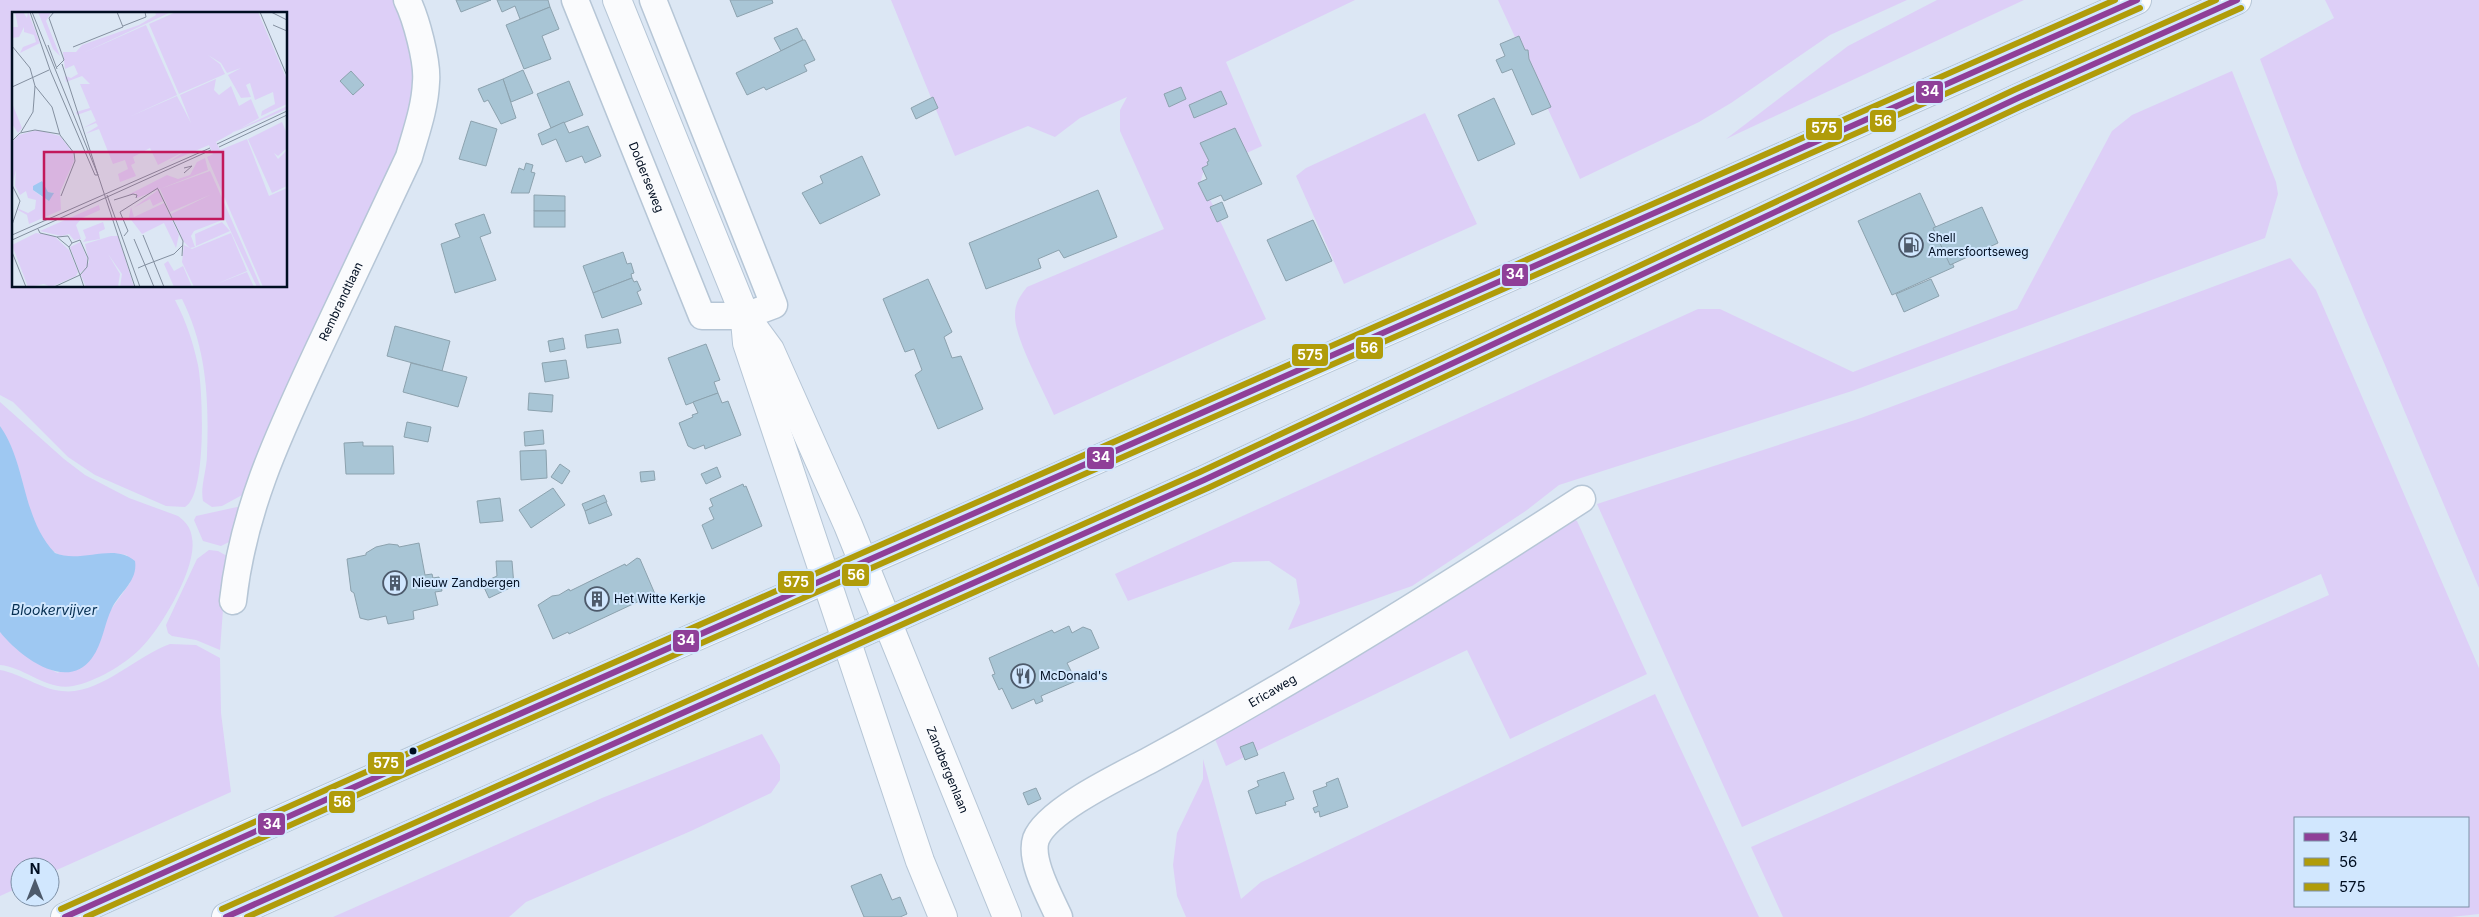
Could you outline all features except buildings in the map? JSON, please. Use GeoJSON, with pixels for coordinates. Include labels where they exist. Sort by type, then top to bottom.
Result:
{"type":"FeatureCollection","features":[{"type":"Feature","properties":{"kind":"main road"},"geometry":{"type":"LineString","coordinates":[[617,0],[745,316],[770,350],[863,563]]}},
{"type":"Feature","properties":{"kind":"main road"},"geometry":{"type":"LineString","coordinates":[[65,917],[255,829],[826,580],[1785,153],[2137,0]]}},
{"type":"Feature","properties":{"kind":"main road"},"geometry":{"type":"LineString","coordinates":[[226,917],[887,624],[1204,480],[2018,98],[2236,0]]}},
{"type":"Feature","properties":{"kind":"main road"},"geometry":{"type":"LineString","coordinates":[[745,316],[746,343],[920,861],[943,917]]}},
{"type":"Feature","properties":{"kind":"main road","name":"Zandbergenlaan"},"geometry":{"type":"LineString","coordinates":[[863,563],[1007,917]]}},
{"type":"Feature","properties":{"kind":"street","name":"Rembrandtlaan"},"geometry":{"type":"LineString","coordinates":[[233,601],[240,552],[253,501],[284,424],[409,156],[421,118],[427,80],[419,36],[407,0]]}},
{"type":"Feature","properties":{"kind":"street","name":"Dolderseweg"},"geometry":{"type":"LineString","coordinates":[[575,0],[702,316],[745,316],[774,305],[653,0]]}},
{"type":"Feature","properties":{"kind":"street","name":"Ericaweg"},"geometry":{"type":"LineString","coordinates":[[1059,917],[1034,857],[1036,839],[1051,819],[1086,795],[1197,735],[1353,644],[1582,499]]}},
{"type":"Feature","properties":{"kind":"shaded area"},"geometry":{"type":"Polygon","coordinates":[[[0,0],[395,0],[405,29],[413,69],[409,116],[389,174],[277,407],[276,418],[244,494],[222,506],[212,507],[203,501],[202,490],[207,461],[208,435],[205,375],[197,337],[182,299],[175,300],[189,332],[198,365],[202,418],[202,441],[197,483],[192,498],[185,507],[166,506],[95,475],[68,457],[13,402],[0,395],[0,0]]]}},
{"type":"Feature","properties":{"kind":"shaded area"},"geometry":{"type":"Polygon","coordinates":[[[891,0],[1355,0],[1226,62],[1262,146],[1203,173],[1201,180],[1266,319],[1054,415],[1019,337],[1015,315],[1020,297],[1027,287],[1164,229],[1120,131],[1120,110],[1127,97],[1080,118],[1055,137],[1028,126],[955,156],[891,0]]]}},
{"type":"Feature","properties":{"kind":"shaded area"},"geometry":{"type":"Polygon","coordinates":[[[1498,0],[1907,0],[1830,35],[1731,103],[1699,122],[1580,179],[1498,0]]]}},
{"type":"Feature","properties":{"kind":"shaded area"},"geometry":{"type":"Polygon","coordinates":[[[1937,0],[2024,0],[1726,139],[1848,46],[1937,0]]]}},
{"type":"Feature","properties":{"kind":"shaded area"},"geometry":{"type":"Polygon","coordinates":[[[2325,0],[2479,0],[2479,588],[2302,168],[2260,59],[2334,18],[2325,0]]]}},
{"type":"Feature","properties":{"kind":"shaded area"},"geometry":{"type":"Polygon","coordinates":[[[2232,71],[2276,182],[2278,194],[2265,238],[1852,391],[1559,485],[1527,510],[1412,586],[1288,630],[1300,603],[1296,579],[1269,561],[1233,562],[1128,601],[1115,574],[1698,309],[1720,309],[1853,372],[2017,309],[2112,131],[2132,115],[2232,71]]]}},
{"type":"Feature","properties":{"kind":"shaded area"},"geometry":{"type":"Polygon","coordinates":[[[1425,113],[1477,224],[1344,284],[1296,176],[1306,168],[1425,113]]]}},
{"type":"Feature","properties":{"kind":"shaded area"},"geometry":{"type":"Polygon","coordinates":[[[2290,258],[2316,290],[2479,668],[2479,914],[2451,917],[1783,917],[1751,847],[2329,595],[2321,574],[1742,827],[1597,504],[1861,418],[2290,258]]]}},
{"type":"Feature","properties":{"kind":"shaded area"},"geometry":{"type":"Polygon","coordinates":[[[0,402],[64,459],[85,475],[129,498],[178,516],[191,531],[192,550],[189,565],[176,597],[157,628],[140,649],[126,661],[100,677],[82,684],[63,687],[54,685],[18,670],[0,665],[0,632],[35,662],[58,673],[112,608],[130,583],[127,555],[72,558],[56,553],[48,545],[40,534],[34,520],[10,445],[1,428],[0,402]]]}},
{"type":"Feature","properties":{"kind":"shaded area"},"geometry":{"type":"Polygon","coordinates":[[[240,507],[229,542],[221,546],[203,541],[194,520],[196,516],[240,507]]]}},
{"type":"Feature","properties":{"kind":"shaded area"},"geometry":{"type":"Polygon","coordinates":[[[1571,517],[1577,521],[1647,674],[1510,739],[1467,650],[1226,766],[1215,739],[1425,611],[1571,517]]]}},
{"type":"Feature","properties":{"kind":"shaded area"},"geometry":{"type":"Polygon","coordinates":[[[209,550],[218,551],[227,556],[220,650],[196,640],[172,636],[168,633],[166,625],[197,559],[209,550]]]}},
{"type":"Feature","properties":{"kind":"shaded area"},"geometry":{"type":"Polygon","coordinates":[[[170,644],[196,645],[220,658],[221,713],[231,792],[60,869],[60,857],[10,857],[10,892],[0,896],[0,670],[54,690],[76,691],[90,687],[118,674],[158,649],[170,644]]]}},
{"type":"Feature","properties":{"kind":"shaded area"},"geometry":{"type":"Polygon","coordinates":[[[1655,694],[1759,917],[1186,917],[1177,896],[1173,865],[1177,833],[1203,779],[1203,759],[1241,899],[1261,882],[1655,694]]]}},
{"type":"Feature","properties":{"kind":"shaded area"},"geometry":{"type":"Polygon","coordinates":[[[762,734],[780,765],[780,780],[771,793],[691,831],[526,902],[509,917],[333,917],[602,798],[762,734]]]}},
{"type":"Feature","properties":{"kind":"water","name":"Blookervijver"},"geometry":{"type":"Polygon","coordinates":[[[0,426],[9,441],[15,457],[36,523],[44,539],[55,553],[65,556],[76,556],[117,553],[135,561],[134,574],[112,608],[96,652],[82,668],[70,672],[44,667],[31,660],[0,632],[0,426]]]}},
{"type":"Feature","properties":{"kind":"transit line","name":"575"},"geometry":{"type":"LineString","coordinates":[[61,909],[357,776],[2115,0]]}},
{"type":"Feature","properties":{"kind":"transit line","name":"34"},"geometry":{"type":"LineString","coordinates":[[65,917],[361,784],[2137,0]]}},
{"type":"Feature","properties":{"kind":"transit line","name":"575"},"geometry":{"type":"LineString","coordinates":[[222,909],[1200,472],[2014,90],[2216,0]]}},
{"type":"Feature","properties":{"kind":"transit line","name":"34"},"geometry":{"type":"LineString","coordinates":[[226,917],[1204,480],[2018,98],[2237,0]]}},
{"type":"Feature","properties":{"kind":"transit line","name":"56"},"geometry":{"type":"LineString","coordinates":[[86,917],[364,792],[2140,8]]}},
{"type":"Feature","properties":{"kind":"transit line","name":"56"},"geometry":{"type":"LineString","coordinates":[[247,917],[1208,488],[2022,106],[2241,8]]}},
{"type":"Feature","properties":{"kind":"place","name":"Shell Amersfoortseweg"},"geometry":{"type":"Point","coordinates":[1911,245]}},
{"type":"Feature","properties":{"kind":"place","name":"Nieuw Zandbergen"},"geometry":{"type":"Point","coordinates":[395,583]}},
{"type":"Feature","properties":{"kind":"place","name":"Het Witte Kerkje"},"geometry":{"type":"Point","coordinates":[597,599]}},
{"type":"Feature","properties":{"kind":"place","name":"McDonald's"},"geometry":{"type":"Point","coordinates":[1023,676]}}]}
